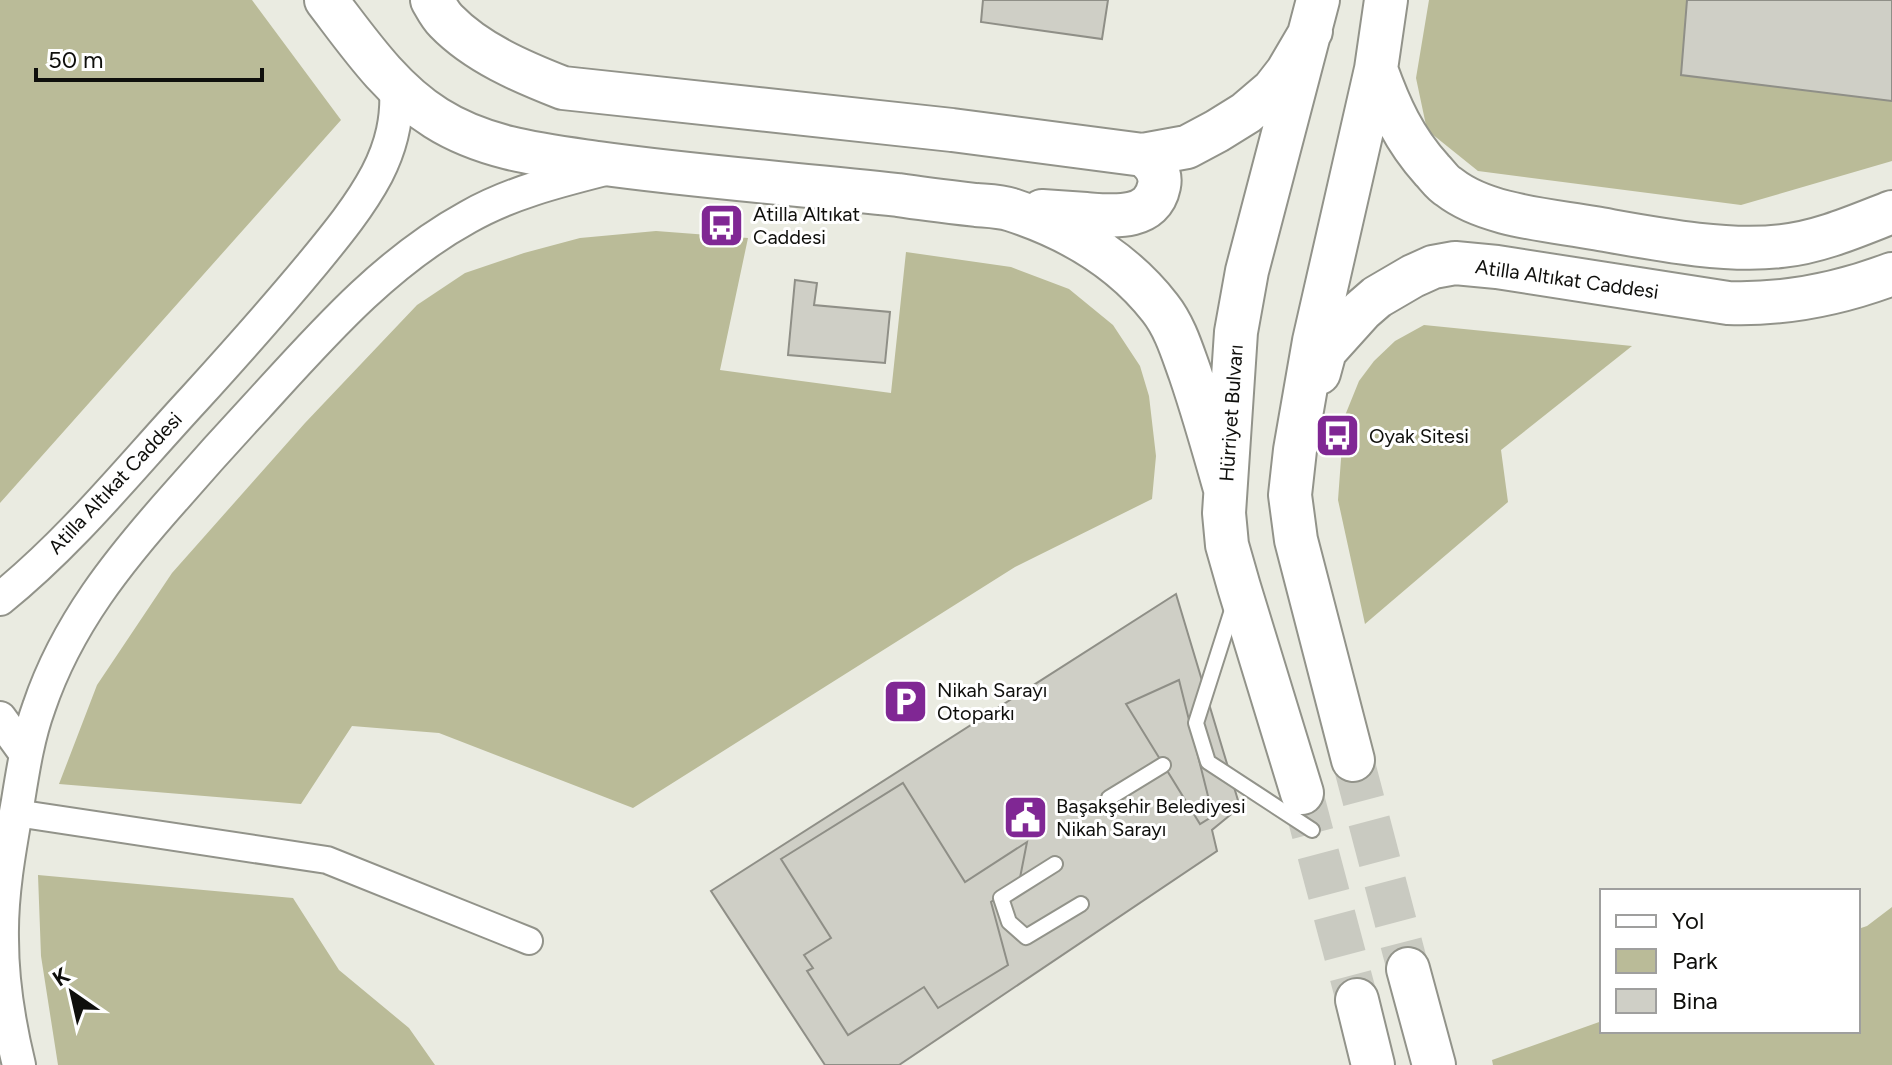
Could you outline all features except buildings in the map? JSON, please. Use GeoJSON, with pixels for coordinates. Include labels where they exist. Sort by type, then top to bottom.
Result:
{"type":"FeatureCollection","features":[{"type":"Feature","properties":{"kind":"main road"},"geometry":{"type":"LineString","coordinates":[[326,0],[377,66],[434,117],[476,138],[548,156],[1008,208],[1119,217],[1136,213],[1155,200],[1160,180],[1157,169],[1143,155]]}},
{"type":"Feature","properties":{"kind":"main road"},"geometry":{"type":"LineString","coordinates":[[432,0],[445,20],[478,47],[528,74],[563,88],[939,129],[1143,155],[1187,147],[1246,113],[1273,90],[1287,72],[1315,16]]}},
{"type":"Feature","properties":{"kind":"main road"},"geometry":{"type":"LineString","coordinates":[[1353,760],[1296,540],[1290,495],[1314,341],[1376,69],[1386,0]]}},
{"type":"Feature","properties":{"kind":"main road","name":"Hürriyet Bulvarı"},"geometry":{"type":"LineString","coordinates":[[1307,811],[1227,545],[1224,513],[1236,332],[1247,271],[1315,16]]}},
{"type":"Feature","properties":{"kind":"main road"},"geometry":{"type":"LineString","coordinates":[[1376,69],[1389,105],[1414,150],[1448,187],[1476,203],[1515,214],[1656,238],[1738,248],[1782,246],[1825,238],[1892,212]]}},
{"type":"Feature","properties":{"kind":"main road"},"geometry":{"type":"LineString","coordinates":[[1008,208],[1065,230],[1104,254],[1136,281],[1162,309],[1177,334],[1225,489]]}},
{"type":"Feature","properties":{"kind":"main road","name":"Atilla Altıkat Caddesi"},"geometry":{"type":"LineString","coordinates":[[1295,450],[1325,351],[1377,297],[1433,267],[1455,263],[1483,266],[1728,303],[1761,304],[1839,292],[1892,274]]}},
{"type":"Feature","properties":{"kind":"main road"},"geometry":{"type":"LineString","coordinates":[[1408,969],[1434,1065]]}},
{"type":"Feature","properties":{"kind":"main road"},"geometry":{"type":"LineString","coordinates":[[1357,1000],[1373,1065]]}},
{"type":"Feature","properties":{"kind":"street","name":"Atilla Altıkat Caddesi"},"geometry":{"type":"LineString","coordinates":[[0,599],[65,540],[273,312],[355,212],[378,171],[394,129],[396,86]]}},
{"type":"Feature","properties":{"kind":"street"},"geometry":{"type":"LineString","coordinates":[[19,1065],[4,987],[2,937],[9,834],[39,707],[64,646],[92,600],[134,543],[217,449],[362,295],[417,250],[468,216],[550,183],[619,166]]}},
{"type":"Feature","properties":{"kind":"street"},"geometry":{"type":"LineString","coordinates":[[0,718],[26,754]]}},
{"type":"Feature","properties":{"kind":"street"},"geometry":{"type":"LineString","coordinates":[[9,834],[327,860],[529,941]]}},
{"type":"Feature","properties":{"kind":"lane"},"geometry":{"type":"LineString","coordinates":[[1239,587],[1196,723],[1198,743],[1208,762],[1307,811]]}},
{"type":"Feature","properties":{"kind":"lane"},"geometry":{"type":"LineString","coordinates":[[1109,798],[1163,765]]}},
{"type":"Feature","properties":{"kind":"lane"},"geometry":{"type":"LineString","coordinates":[[1055,864],[1001,898],[1009,922],[1026,937],[1081,904]]}},
{"type":"Feature","properties":{"kind":"green space"},"geometry":{"type":"Polygon","coordinates":[[[0,0],[252,0],[341,120],[0,503],[0,0]]]}},
{"type":"Feature","properties":{"kind":"green space"},"geometry":{"type":"Polygon","coordinates":[[[1429,0],[1892,0],[1892,161],[1741,205],[1478,171],[1427,130],[1416,78],[1429,0]]]}},
{"type":"Feature","properties":{"kind":"green space"},"geometry":{"type":"Polygon","coordinates":[[[656,231],[748,238],[720,370],[891,393],[906,252],[1011,267],[1069,289],[1113,325],[1140,366],[1149,396],[1156,456],[1152,499],[1015,567],[633,808],[439,733],[352,726],[301,804],[59,784],[97,685],[172,573],[305,423],[417,305],[465,273],[524,253],[580,238],[656,231]]]}},
{"type":"Feature","properties":{"kind":"green space"},"geometry":{"type":"Polygon","coordinates":[[[1424,325],[1632,346],[1501,450],[1508,502],[1365,624],[1338,500],[1344,418],[1359,381],[1374,361],[1395,341],[1424,325]]]}},
{"type":"Feature","properties":{"kind":"green space"},"geometry":{"type":"Polygon","coordinates":[[[38,875],[293,898],[339,970],[409,1028],[435,1065],[58,1065],[41,956],[38,875]]]}},
{"type":"Feature","properties":{"kind":"green space"},"geometry":{"type":"Polygon","coordinates":[[[1892,907],[1892,1065],[1493,1065],[1492,1060],[1600,1022],[1600,1033],[1860,1033],[1860,928],[1892,907]]]}},
{"type":"Feature","properties":{"kind":"tunnel"},"geometry":{"type":"LineString","coordinates":[[1353,760],[1408,969]]}},
{"type":"Feature","properties":{"kind":"tunnel"},"geometry":{"type":"LineString","coordinates":[[1302,793],[1357,1000]]}},
{"type":"Feature","properties":{"kind":"place","name":"Atilla Altıkat Caddesi"},"geometry":{"type":"Point","coordinates":[722,225]}},
{"type":"Feature","properties":{"kind":"place","name":"Oyak Sitesi"},"geometry":{"type":"Point","coordinates":[1338,436]}},
{"type":"Feature","properties":{"kind":"place","name":"Nikah Sarayı Otoparkı"},"geometry":{"type":"Point","coordinates":[906,701]}},
{"type":"Feature","properties":{"kind":"place","name":"Başakşehir Belediyesi Nikah Sarayı"},"geometry":{"type":"Point","coordinates":[1025,818]}}]}
